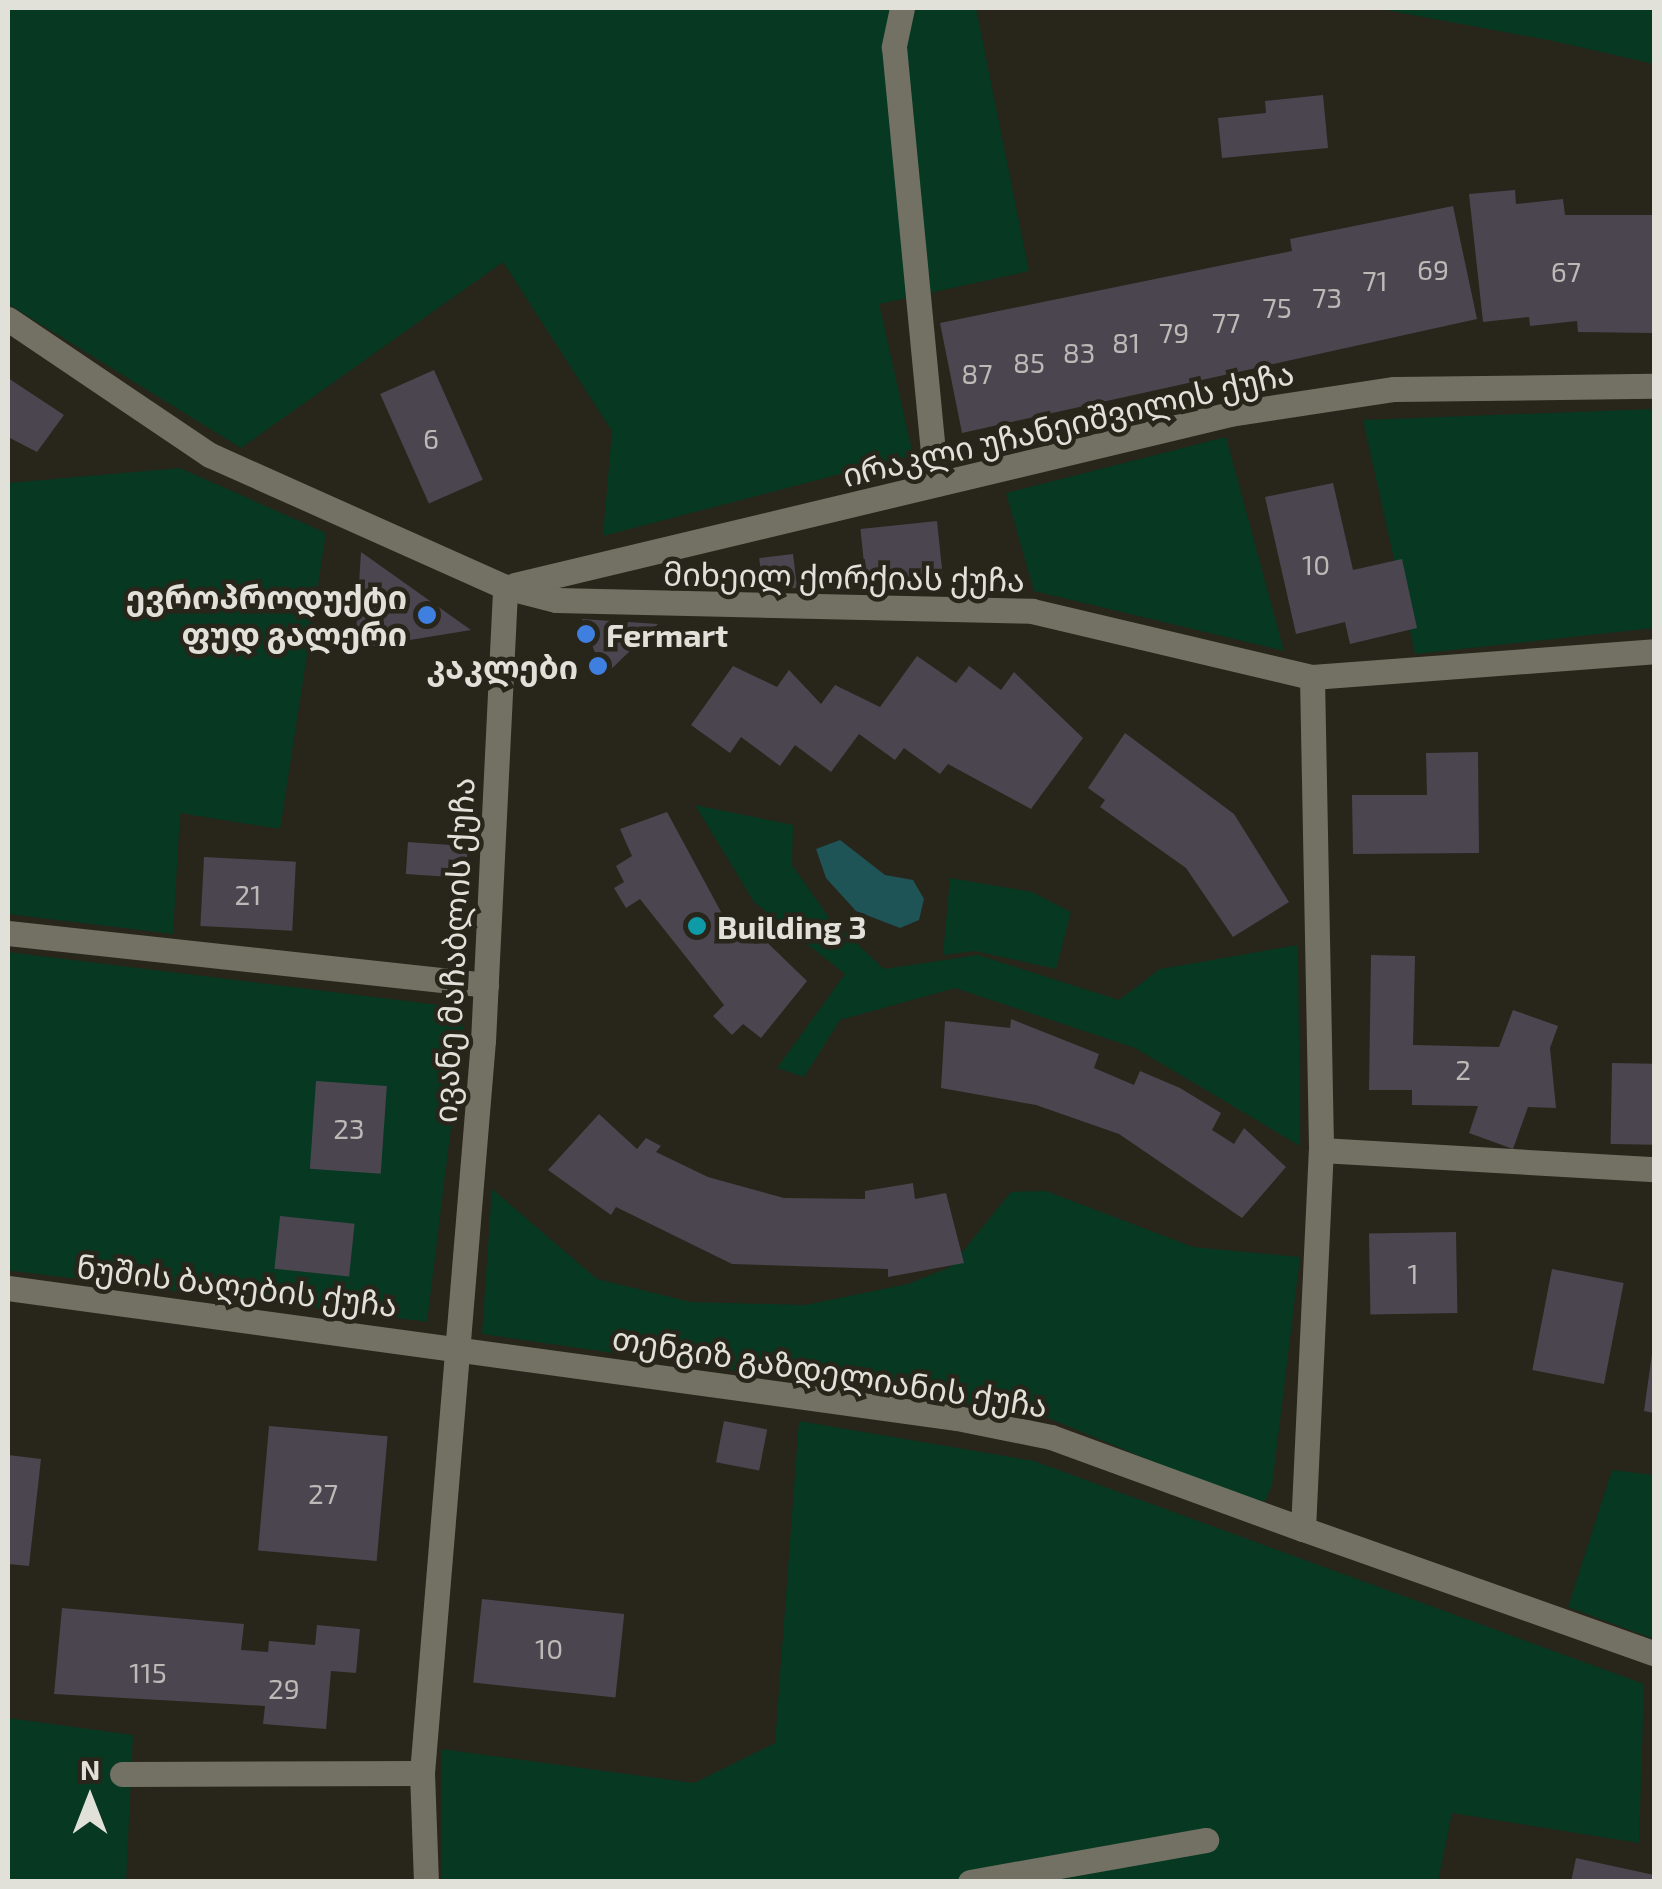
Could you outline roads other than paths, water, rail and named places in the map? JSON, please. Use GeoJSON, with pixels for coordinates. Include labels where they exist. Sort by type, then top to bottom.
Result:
{"type":"FeatureCollection","features":[{"type":"Feature","properties":{"kind":"street"},"geometry":{"type":"LineString","coordinates":[[902,8],[894,47],[936,484]]}},
{"type":"Feature","properties":{"kind":"street"},"geometry":{"type":"LineString","coordinates":[[8,320],[210,456],[505,587]]}},
{"type":"Feature","properties":{"kind":"street","name":"ირაკლი უჩანეიშვილის ქუჩა"},"geometry":{"type":"LineString","coordinates":[[505,587],[643,562],[936,484],[1230,414],[1394,389],[1654,386]]}},
{"type":"Feature","properties":{"kind":"street","name":"მიხეილ ქორქიას ქუჩა"},"geometry":{"type":"LineString","coordinates":[[505,587],[628,604],[1032,610],[1312,677],[1654,651]]}},
{"type":"Feature","properties":{"kind":"street","name":"ივანე მაჩაბლის ქუჩა"},"geometry":{"type":"LineString","coordinates":[[426,1882],[422,1772],[486,985],[505,587]]}},
{"type":"Feature","properties":{"kind":"street"},"geometry":{"type":"LineString","coordinates":[[1303,1529],[1321,1150],[1312,677]]}},
{"type":"Feature","properties":{"kind":"street"},"geometry":{"type":"LineString","coordinates":[[8,933],[486,985]]}},
{"type":"Feature","properties":{"kind":"street"},"geometry":{"type":"LineString","coordinates":[[1321,1150],[1654,1169]]}},
{"type":"Feature","properties":{"kind":"street","name":"ნუშის ბაღების ქუჩა"},"geometry":{"type":"LineString","coordinates":[[8,1288],[458,1346]]}},
{"type":"Feature","properties":{"kind":"street","name":"თენგიზ გაზდელიანის ქუჩა"},"geometry":{"type":"LineString","coordinates":[[458,1346],[1052,1437],[1654,1652]]}},
{"type":"Feature","properties":{"kind":"street"},"geometry":{"type":"LineString","coordinates":[[122,1774],[422,1772]]}},
{"type":"Feature","properties":{"kind":"street"},"geometry":{"type":"LineString","coordinates":[[970,1882],[1206,1840]]}},
{"type":"Feature","properties":{"kind":"water"},"geometry":{"type":"Polygon","coordinates":[[[840,840],[885,875],[913,880],[924,899],[919,920],[900,928],[856,911],[826,878],[816,849],[840,840]]]}},
{"type":"Feature","properties":{"kind":"place","name":"ევროპროდუქტი ფუდ გალერი"},"geometry":{"type":"Point","coordinates":[427,615]}},
{"type":"Feature","properties":{"kind":"place","name":"Fermart"},"geometry":{"type":"Point","coordinates":[586,634]}},
{"type":"Feature","properties":{"kind":"place","name":"კაკლები"},"geometry":{"type":"Point","coordinates":[598,666]}},
{"type":"Feature","properties":{"kind":"place","name":"Building 3"},"geometry":{"type":"Point","coordinates":[697,926]}}]}
